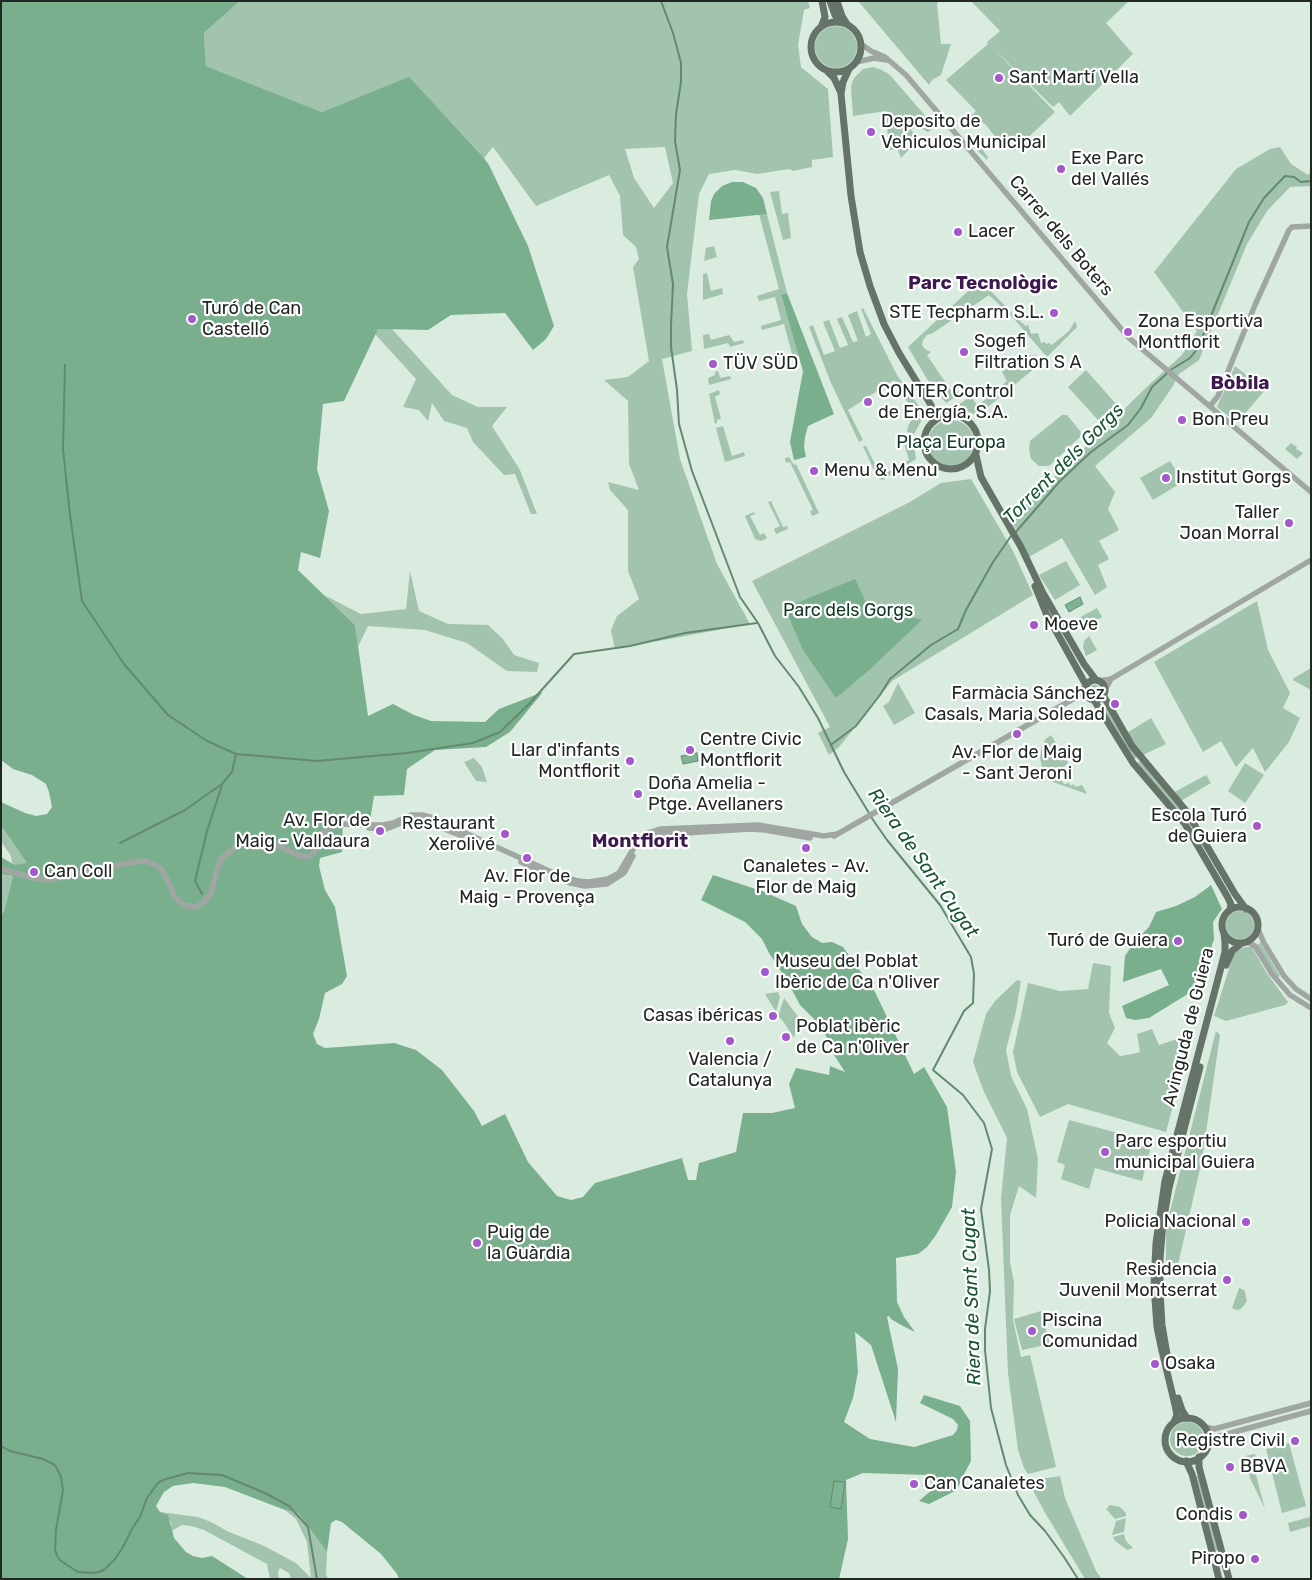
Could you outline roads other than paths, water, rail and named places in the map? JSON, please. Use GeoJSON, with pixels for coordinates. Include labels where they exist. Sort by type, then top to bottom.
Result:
{"type":"FeatureCollection","features":[{"type":"Feature","properties":{"kind":"main road"},"geometry":{"type":"LineString","coordinates":[[830,1],[832,10],[857,33],[861,44],[860,55],[849,69],[841,94]]}},
{"type":"Feature","properties":{"kind":"main road"},"geometry":{"type":"LineString","coordinates":[[837,1],[844,23]]}},
{"type":"Feature","properties":{"kind":"main road"},"geometry":{"type":"LineString","coordinates":[[822,2],[825,16],[813,38],[811,51],[815,61],[834,78],[841,94],[852,210],[864,267],[874,298],[906,366],[927,397],[941,412],[947,415],[962,417],[973,426],[978,440],[976,455],[981,477]]}},
{"type":"Feature","properties":{"kind":"main road"},"geometry":{"type":"LineString","coordinates":[[820,28],[830,23],[844,23]]}},
{"type":"Feature","properties":{"kind":"main road"},"geometry":{"type":"LineString","coordinates":[[827,70],[838,72],[849,69]]}},
{"type":"Feature","properties":{"kind":"main road"},"geometry":{"type":"LineString","coordinates":[[927,397],[934,412],[933,422]]}},
{"type":"Feature","properties":{"kind":"main road"},"geometry":{"type":"LineString","coordinates":[[947,415],[933,422],[926,431],[924,449],[929,458],[936,465],[954,470],[970,463],[976,455]]}},
{"type":"Feature","properties":{"kind":"main road"},"geometry":{"type":"LineString","coordinates":[[964,467],[972,469],[981,477],[988,488],[1025,554],[1049,604],[1087,669],[1103,685],[1104,692],[1132,746],[1187,812],[1238,898],[1256,918],[1258,929],[1254,937],[1244,943],[1230,941],[1224,933],[1223,922],[1230,910],[1231,904],[1198,844],[1177,814],[1133,763],[1092,699],[1084,690],[1043,607],[1025,554]]}},
{"type":"Feature","properties":{"kind":"main road"},"geometry":{"type":"LineString","coordinates":[[1084,690],[1091,681],[1097,681]]}},
{"type":"Feature","properties":{"kind":"main road"},"geometry":{"type":"LineString","coordinates":[[1092,699],[1098,699],[1104,692]]}},
{"type":"Feature","properties":{"kind":"main road"},"geometry":{"type":"LineString","coordinates":[[1187,812],[1197,833],[1198,844],[1215,859]]}},
{"type":"Feature","properties":{"kind":"main road"},"geometry":{"type":"LineString","coordinates":[[1230,910],[1246,908]]}},
{"type":"Feature","properties":{"kind":"main road","name":"Avinguda de Guiera"},"geometry":{"type":"LineString","coordinates":[[1174,1422],[1176,1415],[1175,1405],[1157,1327],[1154,1280],[1156,1243],[1165,1181],[1224,952],[1226,943],[1224,933]]}},
{"type":"Feature","properties":{"kind":"main road","name":"Avinguda de Guiera"},"geometry":{"type":"LineString","coordinates":[[1188,1418],[1179,1403],[1167,1356],[1162,1325],[1160,1284],[1163,1222],[1172,1174],[1228,957],[1232,951],[1244,943]]}},
{"type":"Feature","properties":{"kind":"main road"},"geometry":{"type":"LineString","coordinates":[[1188,1418],[1197,1420],[1205,1427],[1208,1443],[1204,1453],[1191,1461],[1179,1460],[1173,1456],[1166,1446],[1167,1430],[1174,1422],[1188,1418]]}},
{"type":"Feature","properties":{"kind":"main road"},"geometry":{"type":"LineString","coordinates":[[1199,1457],[1199,1467],[1229,1579]]}},
{"type":"Feature","properties":{"kind":"main road"},"geometry":{"type":"LineString","coordinates":[[1186,1461],[1192,1474],[1219,1579]]}},
{"type":"Feature","properties":{"kind":"street","name":"Carrer dels Boters"},"geometry":{"type":"LineString","coordinates":[[861,44],[884,57],[906,75],[1129,338],[1175,378],[1211,404],[1311,492]]}},
{"type":"Feature","properties":{"kind":"street"},"geometry":{"type":"LineString","coordinates":[[856,62],[874,58],[888,60]]}},
{"type":"Feature","properties":{"kind":"street"},"geometry":{"type":"LineString","coordinates":[[1211,404],[1218,396],[1257,300],[1289,230],[1292,227],[1311,226]]}},
{"type":"Feature","properties":{"kind":"street"},"geometry":{"type":"LineString","coordinates":[[1097,681],[1111,679],[1311,560]]}},
{"type":"Feature","properties":{"kind":"street"},"geometry":{"type":"LineString","coordinates":[[1104,692],[1111,679]]}},
{"type":"Feature","properties":{"kind":"street"},"geometry":{"type":"LineString","coordinates":[[1,869],[47,880],[145,861],[161,869],[170,883],[175,897],[182,905],[196,907],[205,902],[211,893],[222,858],[236,847],[253,841],[271,842],[300,856],[308,857],[314,853],[322,835],[328,828],[336,825],[388,824],[411,815],[422,815],[556,874],[588,882],[608,879],[619,873],[642,838],[648,833],[660,830],[758,825],[824,836],[837,834],[1084,690]]}},
{"type":"Feature","properties":{"kind":"street"},"geometry":{"type":"LineString","coordinates":[[1258,929],[1284,976],[1296,989],[1311,999]]}},
{"type":"Feature","properties":{"kind":"street"},"geometry":{"type":"LineString","coordinates":[[1244,943],[1255,946],[1272,974],[1290,995],[1311,1008]]}},
{"type":"Feature","properties":{"kind":"street"},"geometry":{"type":"LineString","coordinates":[[1205,1427],[1214,1429],[1311,1402]]}},
{"type":"Feature","properties":{"kind":"street"},"geometry":{"type":"LineString","coordinates":[[1208,1443],[1216,1437],[1311,1411]]}},
{"type":"Feature","properties":{"kind":"waterway","name":"Riera de Sant Cugat"},"geometry":{"type":"LineString","coordinates":[[661,1],[673,33],[681,63],[675,141],[680,170],[667,247],[673,284],[671,347],[677,390],[679,424],[692,471],[740,597],[758,623],[775,656],[799,687],[818,718],[844,772],[869,813]]}},
{"type":"Feature","properties":{"kind":"waterway","name":"Torrent dels Gorgs"},"geometry":{"type":"LineString","coordinates":[[1015,533],[1060,481],[1091,452],[1128,425],[1141,408],[1152,387],[1172,369],[1190,358],[1198,348],[1249,222],[1264,198],[1285,176],[1294,177],[1301,182],[1311,181]]}},
{"type":"Feature","properties":{"kind":"waterway"},"geometry":{"type":"LineString","coordinates":[[65,365],[63,449],[82,601],[124,664],[168,715],[207,741],[236,754],[317,761],[407,753],[473,743],[500,732],[529,704],[574,654],[630,646],[685,633],[757,623]]}},
{"type":"Feature","properties":{"kind":"waterway","name":"Torrent dels Gorgs"},"geometry":{"type":"LineString","coordinates":[[832,744],[856,726],[890,679],[931,645],[958,629],[966,610],[993,562],[1011,536]]}},
{"type":"Feature","properties":{"kind":"waterway"},"geometry":{"type":"LineString","coordinates":[[120,843],[185,810],[222,784],[232,772],[236,754]]}},
{"type":"Feature","properties":{"kind":"waterway"},"geometry":{"type":"LineString","coordinates":[[202,894],[195,881],[207,831],[222,785]]}},
{"type":"Feature","properties":{"kind":"waterway","name":"Riera de Sant Cugat"},"geometry":{"type":"LineString","coordinates":[[871,817],[887,840],[940,905],[971,957],[974,974],[973,1003],[964,1011],[933,1070],[963,1095],[984,1123],[992,1149],[981,1209],[989,1270],[990,1291],[985,1329],[985,1350],[991,1408],[1006,1465],[1018,1495],[1030,1515],[1045,1531],[1078,1579]]}},
{"type":"Feature","properties":{"kind":"waterway"},"geometry":{"type":"LineString","coordinates":[[1,1446],[10,1451],[43,1459],[55,1465],[61,1477],[63,1490],[56,1530],[55,1549],[61,1561],[78,1572],[92,1573],[105,1569],[123,1547],[140,1517],[147,1498],[159,1482],[188,1473],[222,1475],[265,1493],[289,1506],[308,1527],[317,1579]]}},
{"type":"Feature","properties":{"kind":"place","name":"Sant Martí Vella"},"geometry":{"type":"Point","coordinates":[999,78]}},
{"type":"Feature","properties":{"kind":"place","name":"Deposito de Vehiculos Municipal"},"geometry":{"type":"Point","coordinates":[871,132]}},
{"type":"Feature","properties":{"kind":"place","name":"Exe Parc del Vallés"},"geometry":{"type":"Point","coordinates":[1061,169]}},
{"type":"Feature","properties":{"kind":"place","name":"Lacer"},"geometry":{"type":"Point","coordinates":[958,232]}},
{"type":"Feature","properties":{"kind":"place","name":"STE Tecpharm S.L."},"geometry":{"type":"Point","coordinates":[1054,313]}},
{"type":"Feature","properties":{"kind":"place","name":"Turó de Can Castelló"},"geometry":{"type":"Point","coordinates":[192,319]}},
{"type":"Feature","properties":{"kind":"place","name":"Zona Esportiva Montflorit"},"geometry":{"type":"Point","coordinates":[1128,332]}},
{"type":"Feature","properties":{"kind":"place","name":"Sogefi Filtration S A"},"geometry":{"type":"Point","coordinates":[964,352]}},
{"type":"Feature","properties":{"kind":"place","name":"TÜV SÜD"},"geometry":{"type":"Point","coordinates":[713,364]}},
{"type":"Feature","properties":{"kind":"place","name":"CONTER Control de Energía, S.A."},"geometry":{"type":"Point","coordinates":[868,402]}},
{"type":"Feature","properties":{"kind":"place","name":"Bon Preu"},"geometry":{"type":"Point","coordinates":[1182,420]}},
{"type":"Feature","properties":{"kind":"place","name":"Menu & Menu"},"geometry":{"type":"Point","coordinates":[814,471]}},
{"type":"Feature","properties":{"kind":"place","name":"Institut Gorgs"},"geometry":{"type":"Point","coordinates":[1166,478]}},
{"type":"Feature","properties":{"kind":"place","name":"Taller Joan Morral"},"geometry":{"type":"Point","coordinates":[1289,523]}},
{"type":"Feature","properties":{"kind":"place","name":"Moeve"},"geometry":{"type":"Point","coordinates":[1034,625]}},
{"type":"Feature","properties":{"kind":"place","name":"Farmàcia Sánchez Casals, Maria Soledad"},"geometry":{"type":"Point","coordinates":[1115,704]}},
{"type":"Feature","properties":{"kind":"place","name":"Av. Flor de Maig - Sant Jeroni"},"geometry":{"type":"Point","coordinates":[1017,734]}},
{"type":"Feature","properties":{"kind":"place","name":"Centre Civic Montflorit"},"geometry":{"type":"Point","coordinates":[690,750]}},
{"type":"Feature","properties":{"kind":"place","name":"Llar d'infants Montflorit"},"geometry":{"type":"Point","coordinates":[630,761]}},
{"type":"Feature","properties":{"kind":"place","name":"Doña Amelia - Ptge. Avellaners"},"geometry":{"type":"Point","coordinates":[638,794]}},
{"type":"Feature","properties":{"kind":"place","name":"Escola Turó de Guiera"},"geometry":{"type":"Point","coordinates":[1257,826]}},
{"type":"Feature","properties":{"kind":"place","name":"Av. Flor de Maig - Valldaura"},"geometry":{"type":"Point","coordinates":[380,831]}},
{"type":"Feature","properties":{"kind":"place","name":"Restaurant Xerolivé"},"geometry":{"type":"Point","coordinates":[505,834]}},
{"type":"Feature","properties":{"kind":"place","name":"Canaletes - Av. Flor de Maig"},"geometry":{"type":"Point","coordinates":[806,848]}},
{"type":"Feature","properties":{"kind":"place","name":"Av. Flor de Maig - Provença"},"geometry":{"type":"Point","coordinates":[527,858]}},
{"type":"Feature","properties":{"kind":"place","name":"Can Coll"},"geometry":{"type":"Point","coordinates":[34,872]}},
{"type":"Feature","properties":{"kind":"place","name":"Turó de Guiera"},"geometry":{"type":"Point","coordinates":[1178,941]}},
{"type":"Feature","properties":{"kind":"place","name":"Museu del Poblat Ibèric de Ca n'Oliver"},"geometry":{"type":"Point","coordinates":[765,972]}},
{"type":"Feature","properties":{"kind":"place","name":"Casas ibéricas"},"geometry":{"type":"Point","coordinates":[773,1016]}},
{"type":"Feature","properties":{"kind":"place","name":"Poblat ibèric de Ca n'Oliver"},"geometry":{"type":"Point","coordinates":[786,1037]}},
{"type":"Feature","properties":{"kind":"place","name":"Valencia / Catalunya"},"geometry":{"type":"Point","coordinates":[730,1041]}},
{"type":"Feature","properties":{"kind":"place","name":"Parc esportiu municipal Guiera"},"geometry":{"type":"Point","coordinates":[1105,1152]}},
{"type":"Feature","properties":{"kind":"place","name":"Policia Nacional"},"geometry":{"type":"Point","coordinates":[1246,1222]}},
{"type":"Feature","properties":{"kind":"place","name":"Puig de la Guàrdia"},"geometry":{"type":"Point","coordinates":[477,1243]}},
{"type":"Feature","properties":{"kind":"place","name":"Residencia Juvenil Montserrat"},"geometry":{"type":"Point","coordinates":[1227,1280]}},
{"type":"Feature","properties":{"kind":"place","name":"Piscina Comunidad"},"geometry":{"type":"Point","coordinates":[1032,1331]}},
{"type":"Feature","properties":{"kind":"place","name":"Osaka"},"geometry":{"type":"Point","coordinates":[1155,1364]}},
{"type":"Feature","properties":{"kind":"place","name":"Registre Civil"},"geometry":{"type":"Point","coordinates":[1295,1441]}},
{"type":"Feature","properties":{"kind":"place","name":"BBVA"},"geometry":{"type":"Point","coordinates":[1230,1467]}},
{"type":"Feature","properties":{"kind":"place","name":"Can Canaletes"},"geometry":{"type":"Point","coordinates":[914,1484]}},
{"type":"Feature","properties":{"kind":"place","name":"Condis"},"geometry":{"type":"Point","coordinates":[1243,1515]}},
{"type":"Feature","properties":{"kind":"place","name":"Piropo"},"geometry":{"type":"Point","coordinates":[1255,1559]}},
{"type":"Feature","properties":{"kind":"district","name":"Parc Tecnològic"},"geometry":{"type":"Point","coordinates":[983,284]}},
{"type":"Feature","properties":{"kind":"district","name":"Bòbila"},"geometry":{"type":"Point","coordinates":[1240,384]}},
{"type":"Feature","properties":{"kind":"district","name":"Montflorit"},"geometry":{"type":"Point","coordinates":[640,842]}},
{"type":"Feature","properties":{"kind":"park label","name":"Plaça Europa"},"geometry":{"type":"Point","coordinates":[951,443]}},
{"type":"Feature","properties":{"kind":"park label","name":"Parc dels Gorgs"},"geometry":{"type":"Point","coordinates":[848,611]}}]}
